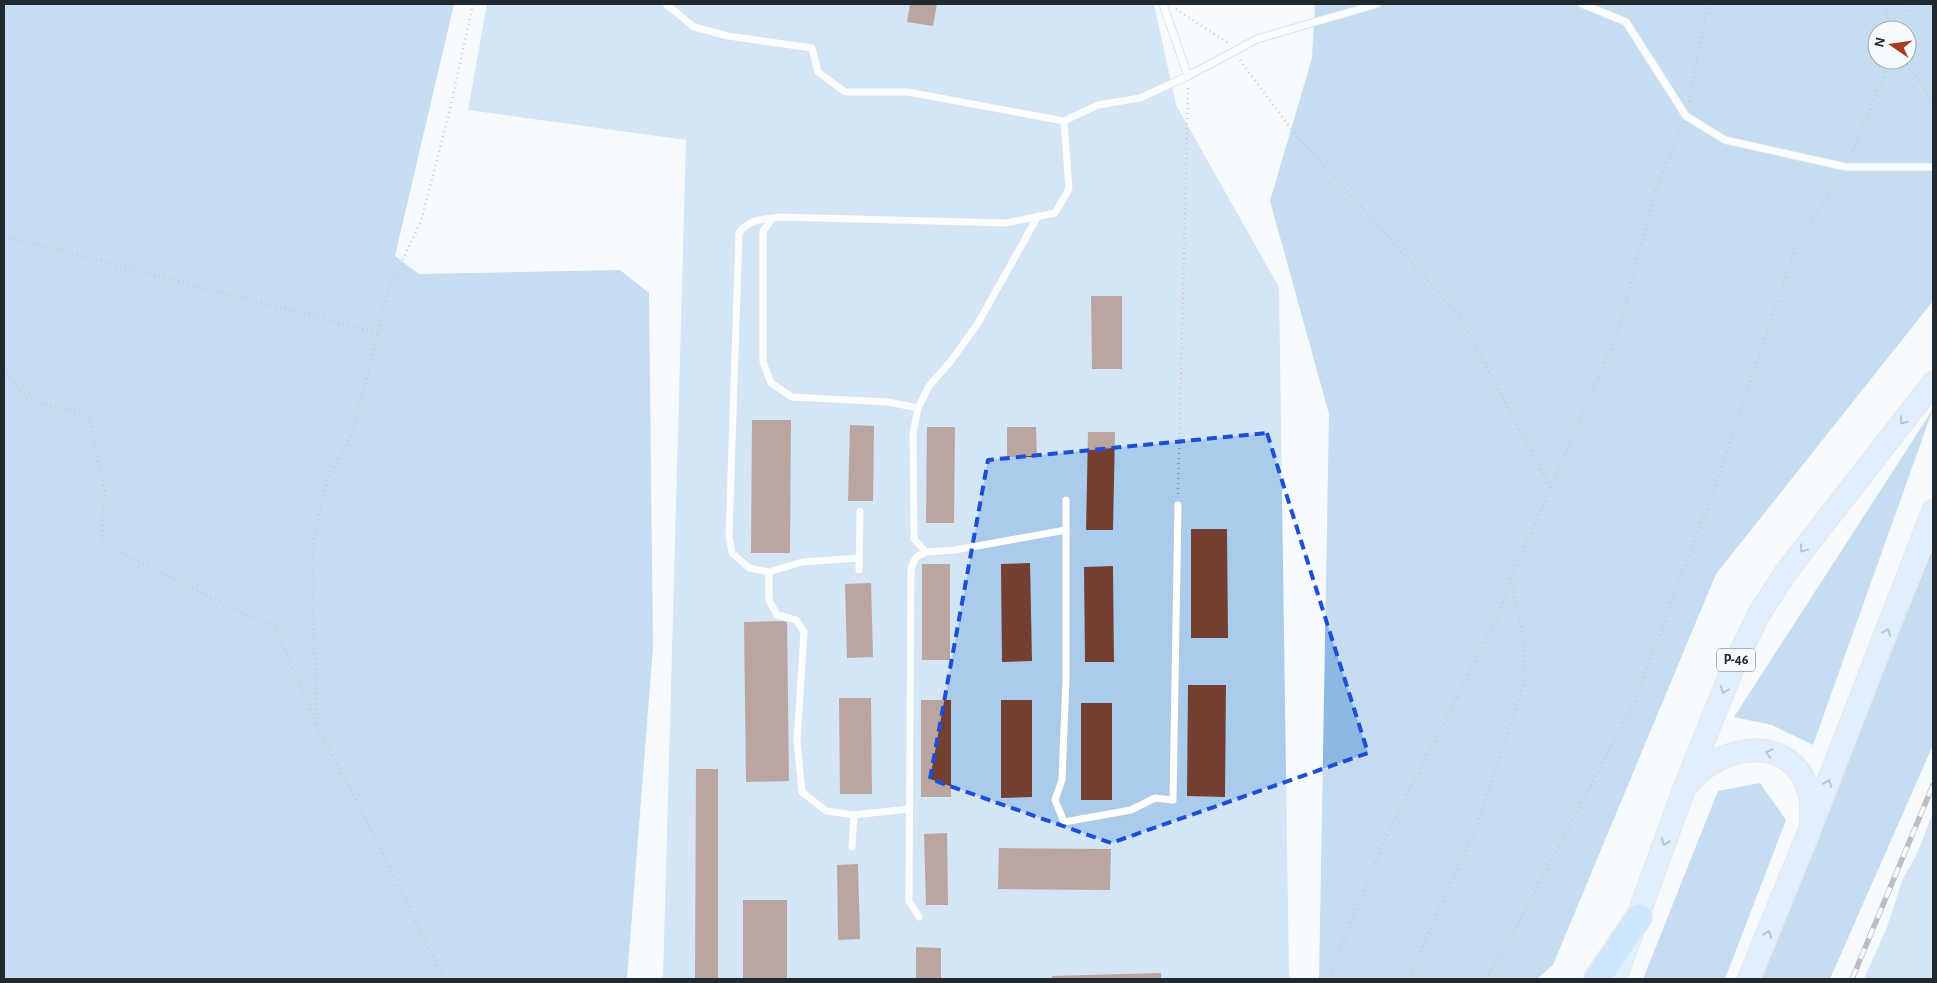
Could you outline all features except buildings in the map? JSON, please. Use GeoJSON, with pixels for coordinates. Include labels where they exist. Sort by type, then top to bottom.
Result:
{"type":"FeatureCollection","features":[{"type":"Feature","properties":{"kind":"highway"},"geometry":{"type":"LineString","coordinates":[[1597,979],[1639,917]]}},
{"type":"Feature","properties":{"kind":"main road","name":"Р-46"},"geometry":{"type":"LineString","coordinates":[[1615,979],[1683,792],[1742,647],[1772,592],[1850,488],[1933,383]]}},
{"type":"Feature","properties":{"kind":"main road"},"geometry":{"type":"LineString","coordinates":[[1749,979],[1808,834],[1933,511]]}},
{"type":"Feature","properties":{"kind":"main road"},"geometry":{"type":"LineString","coordinates":[[1683,792],[1708,765],[1729,754],[1754,750],[1775,754],[1793,764],[1800,772],[1810,792],[1811,805],[1808,834]]}},
{"type":"Feature","properties":{"kind":"lane"},"geometry":{"type":"LineString","coordinates":[[666,4],[694,27],[728,36],[812,48],[818,72],[844,92],[908,92],[1064,120],[1098,105],[1140,98],[1188,76],[1257,39],[1377,4]]}},
{"type":"Feature","properties":{"kind":"lane"},"geometry":{"type":"LineString","coordinates":[[1163,4],[1188,76]]}},
{"type":"Feature","properties":{"kind":"lane"},"geometry":{"type":"LineString","coordinates":[[1582,4],[1626,22],[1686,116],[1725,140],[1846,167],[1933,166]]}},
{"type":"Feature","properties":{"kind":"lane"},"geometry":{"type":"LineString","coordinates":[[859,558],[802,562],[769,572],[749,568],[732,552],[729,536],[739,233],[744,225],[758,220],[773,218],[1006,223],[1055,213],[1068,189],[1064,120]]}},
{"type":"Feature","properties":{"kind":"lane"},"geometry":{"type":"LineString","coordinates":[[926,552],[914,539],[913,434],[918,408],[929,386],[951,361],[978,322],[1038,216]]}},
{"type":"Feature","properties":{"kind":"lane"},"geometry":{"type":"LineString","coordinates":[[773,218],[763,232],[763,362],[770,383],[792,397],[888,402],[918,408]]}},
{"type":"Feature","properties":{"kind":"lane"},"geometry":{"type":"LineString","coordinates":[[1066,500],[1066,680],[1062,780],[1054,800],[1064,822],[1131,810],[1155,798],[1173,800],[1178,506]]}},
{"type":"Feature","properties":{"kind":"lane"},"geometry":{"type":"LineString","coordinates":[[859,570],[860,511]]}},
{"type":"Feature","properties":{"kind":"lane"},"geometry":{"type":"LineString","coordinates":[[919,917],[909,901],[911,568],[916,557],[926,552],[956,550],[1066,530]]}},
{"type":"Feature","properties":{"kind":"lane"},"geometry":{"type":"LineString","coordinates":[[769,572],[769,600],[778,615],[796,620],[804,632],[797,741],[802,792],[826,811],[854,815],[909,809]]}},
{"type":"Feature","properties":{"kind":"lane"},"geometry":{"type":"LineString","coordinates":[[852,847],[854,815]]}},
{"type":"Feature","properties":{"kind":"path"},"geometry":{"type":"LineString","coordinates":[[318,728],[313,621],[313,541],[327,481],[353,432],[388,288],[420,223],[424,210],[450,109],[473,4]]}},
{"type":"Feature","properties":{"kind":"path"},"geometry":{"type":"LineString","coordinates":[[1328,979],[1384,841],[1497,618],[1511,578],[1620,330],[1654,194],[1686,116],[1708,4]]}},
{"type":"Feature","properties":{"kind":"path"},"geometry":{"type":"LineString","coordinates":[[1883,4],[1888,20]]}},
{"type":"Feature","properties":{"kind":"path"},"geometry":{"type":"LineString","coordinates":[[1906,20],[1913,4]]}},
{"type":"Feature","properties":{"kind":"path"},"geometry":{"type":"LineString","coordinates":[[1175,9],[1228,43],[1290,129],[1459,315],[1550,487]]}},
{"type":"Feature","properties":{"kind":"path"},"geometry":{"type":"LineString","coordinates":[[1486,979],[1508,943],[1633,705],[1720,470],[1796,247],[1846,167],[1886,70]]}},
{"type":"Feature","properties":{"kind":"path"},"geometry":{"type":"LineString","coordinates":[[1911,70],[1933,101]]}},
{"type":"Feature","properties":{"kind":"path"},"geometry":{"type":"LineString","coordinates":[[1177,521],[1188,76]]}},
{"type":"Feature","properties":{"kind":"path"},"geometry":{"type":"LineString","coordinates":[[4,236],[378,333]]}},
{"type":"Feature","properties":{"kind":"path"},"geometry":{"type":"LineString","coordinates":[[4,370],[27,398],[89,417],[105,493],[101,543],[236,610],[275,627],[318,728],[367,821],[445,979]]}},
{"type":"Feature","properties":{"kind":"path"},"geometry":{"type":"LineString","coordinates":[[1408,979],[1478,824],[1525,679],[1523,635],[1511,578]]}},
{"type":"Feature","properties":{"kind":"highlighted area"},"geometry":{"type":"Polygon","coordinates":[[[1267,433],[1368,753],[1111,843],[930,779],[988,460],[1267,433]]]}},
{"type":"Feature","properties":{"kind":"shaded area"},"geometry":{"type":"Polygon","coordinates":[[[4,4],[454,4],[395,256],[419,274],[620,270],[649,293],[653,647],[627,979],[4,979],[4,4]]]}},
{"type":"Feature","properties":{"kind":"shaded area"},"geometry":{"type":"Polygon","coordinates":[[[487,4],[1154,4],[1176,105],[1279,287],[1289,979],[663,979],[686,140],[468,110],[487,4]]]}},
{"type":"Feature","properties":{"kind":"shaded area"},"geometry":{"type":"Polygon","coordinates":[[[1315,4],[1933,4],[1933,301],[1716,574],[1553,965],[1537,979],[1319,979],[1329,414],[1270,201],[1312,58],[1315,4]]]}},
{"type":"Feature","properties":{"kind":"shaded area"},"geometry":{"type":"Polygon","coordinates":[[[1933,409],[1813,745],[1772,725],[1734,717],[1933,409]]]}},
{"type":"Feature","properties":{"kind":"shaded area"},"geometry":{"type":"Polygon","coordinates":[[[1933,547],[1933,745],[1830,979],[1761,979],[1933,547]]]}},
{"type":"Feature","properties":{"kind":"shaded area"},"geometry":{"type":"Polygon","coordinates":[[[1760,783],[1786,820],[1725,979],[1643,979],[1718,791],[1760,783]]]}},
{"type":"Feature","properties":{"kind":"shaded area"},"geometry":{"type":"Polygon","coordinates":[[[1933,813],[1933,979],[1864,979],[1887,927],[1903,878],[1916,856],[1933,813]]]}},
{"type":"Feature","properties":{"kind":"railway"},"geometry":{"type":"LineString","coordinates":[[1852,979],[1933,785]]}}]}
